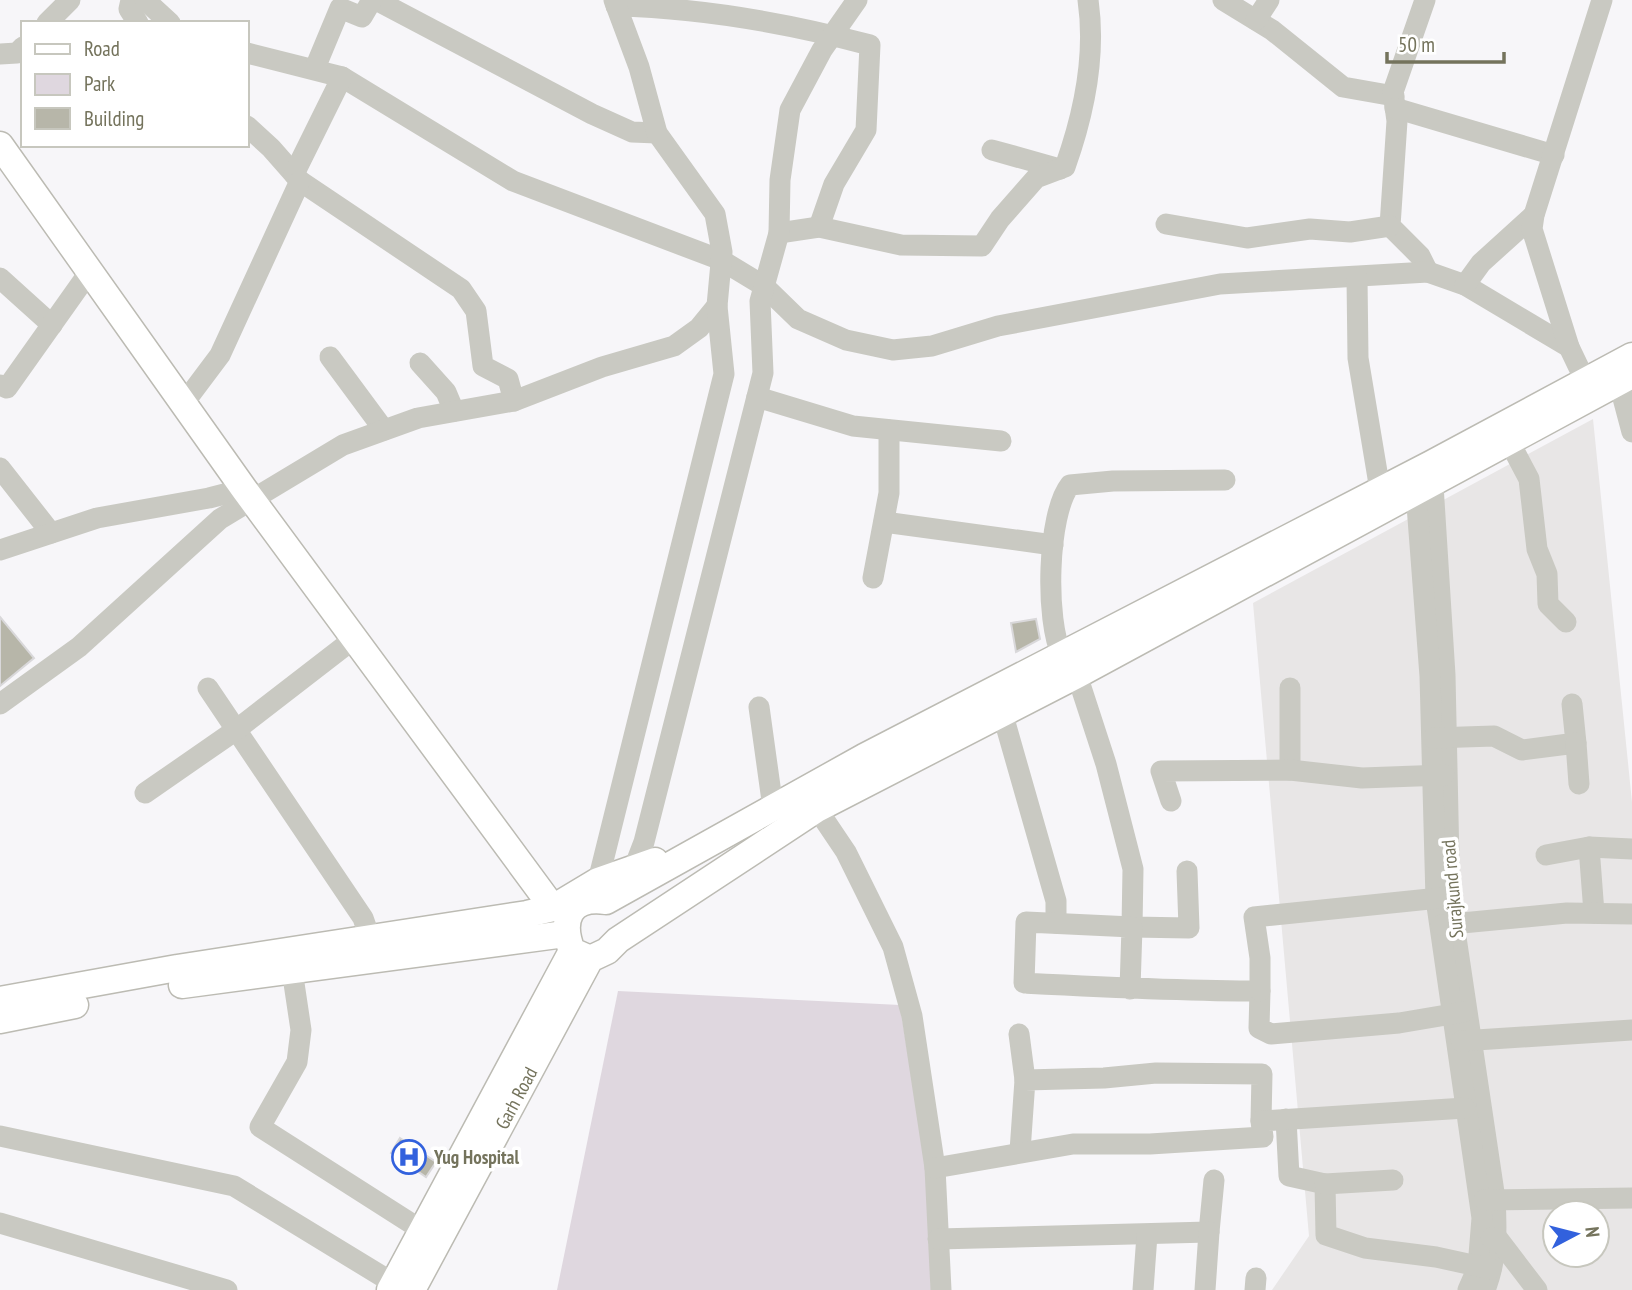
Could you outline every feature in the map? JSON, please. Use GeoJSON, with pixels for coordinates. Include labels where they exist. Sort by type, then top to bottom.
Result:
{"type":"FeatureCollection","features":[{"type":"Feature","properties":{"kind":"main road"},"geometry":{"type":"LineString","coordinates":[[0,145],[248,494],[553,908]]}},
{"type":"Feature","properties":{"kind":"main road"},"geometry":{"type":"LineString","coordinates":[[0,1020],[180,977],[370,938],[553,908],[598,881],[668,857],[686,858],[772,808],[810,800],[1002,712],[1066,666],[1381,490],[1424,478],[1510,443],[1632,356]]}},
{"type":"Feature","properties":{"kind":"main road"},"geometry":{"type":"LineString","coordinates":[[0,1000],[180,977],[584,949],[618,940],[810,800],[1589,389],[1625,379]]}},
{"type":"Feature","properties":{"kind":"main road","name":"Garh Road"},"geometry":{"type":"LineString","coordinates":[[408,1287],[584,949],[567,916],[577,904],[595,900],[606,901],[686,858]]}},
{"type":"Feature","properties":{"kind":"main road","name":"Garh Road"},"geometry":{"type":"LineString","coordinates":[[408,1287],[423,1231],[470,1165]]}},
{"type":"Feature","properties":{"kind":"street"},"geometry":{"type":"LineString","coordinates":[[49,21],[70,0]]}},
{"type":"Feature","properties":{"kind":"street"},"geometry":{"type":"LineString","coordinates":[[131,0],[129,9],[137,21]]}},
{"type":"Feature","properties":{"kind":"street"},"geometry":{"type":"LineString","coordinates":[[145,0],[168,21]]}},
{"type":"Feature","properties":{"kind":"street"},"geometry":{"type":"LineString","coordinates":[[634,868],[644,842],[763,373],[760,301],[779,233],[780,180],[790,110],[832,35],[858,0]]}},
{"type":"Feature","properties":{"kind":"street"},"geometry":{"type":"LineString","coordinates":[[779,233],[819,227],[901,245],[982,246],[1000,219],[1036,178],[1065,167],[1082,113],[1092,31],[1088,0]]}},
{"type":"Feature","properties":{"kind":"street"},"geometry":{"type":"LineString","coordinates":[[1223,0],[1256,20],[1343,87],[1554,155]]}},
{"type":"Feature","properties":{"kind":"street"},"geometry":{"type":"LineString","coordinates":[[1256,20],[1269,0]]}},
{"type":"Feature","properties":{"kind":"street"},"geometry":{"type":"LineString","coordinates":[[1426,0],[1395,102],[1390,226],[1420,256],[1428,272]]}},
{"type":"Feature","properties":{"kind":"street"},"geometry":{"type":"LineString","coordinates":[[1589,389],[1569,347],[1532,229],[1534,215],[1602,0]]}},
{"type":"Feature","properties":{"kind":"street"},"geometry":{"type":"LineString","coordinates":[[315,68],[340,8],[362,18],[386,2],[592,114],[632,132],[657,133]]}},
{"type":"Feature","properties":{"kind":"street"},"geometry":{"type":"LineString","coordinates":[[598,881],[724,374],[717,306],[721,260],[715,214],[657,133],[615,3],[677,7],[832,35],[870,45],[866,130],[834,184],[819,227]]}},
{"type":"Feature","properties":{"kind":"street"},"geometry":{"type":"LineString","coordinates":[[0,54],[17,53],[21,49]]}},
{"type":"Feature","properties":{"kind":"street"},"geometry":{"type":"LineString","coordinates":[[248,52],[342,77],[513,181],[721,260],[764,286],[798,319],[846,340],[893,350],[932,346],[998,327],[1220,284],[1428,272],[1465,285],[1569,347]]}},
{"type":"Feature","properties":{"kind":"street"},"geometry":{"type":"LineString","coordinates":[[184,403],[220,355],[342,77]]}},
{"type":"Feature","properties":{"kind":"street"},"geometry":{"type":"LineString","coordinates":[[248,127],[297,177],[461,289],[476,311],[483,366],[508,379],[514,401]]}},
{"type":"Feature","properties":{"kind":"street"},"geometry":{"type":"LineString","coordinates":[[992,150],[1060,169]]}},
{"type":"Feature","properties":{"kind":"street"},"geometry":{"type":"LineString","coordinates":[[1465,285],[1481,263],[1534,215]]}},
{"type":"Feature","properties":{"kind":"street"},"geometry":{"type":"LineString","coordinates":[[1166,224],[1247,238],[1310,229],[1350,232],[1390,226]]}},
{"type":"Feature","properties":{"kind":"street"},"geometry":{"type":"LineString","coordinates":[[0,385],[7,388],[90,271]]}},
{"type":"Feature","properties":{"kind":"street"},"geometry":{"type":"LineString","coordinates":[[0,278],[52,325]]}},
{"type":"Feature","properties":{"kind":"street"},"geometry":{"type":"LineString","coordinates":[[1357,278],[1358,358],[1381,490]]}},
{"type":"Feature","properties":{"kind":"street"},"geometry":{"type":"LineString","coordinates":[[0,704],[79,647],[248,494],[343,445],[418,418],[514,401],[602,367],[674,346],[699,328],[717,306]]}},
{"type":"Feature","properties":{"kind":"street"},"geometry":{"type":"LineString","coordinates":[[330,357],[384,430]]}},
{"type":"Feature","properties":{"kind":"street"},"geometry":{"type":"LineString","coordinates":[[420,363],[446,392],[454,411]]}},
{"type":"Feature","properties":{"kind":"street"},"geometry":{"type":"LineString","coordinates":[[1625,379],[1632,432]]}},
{"type":"Feature","properties":{"kind":"street"},"geometry":{"type":"LineString","coordinates":[[757,397],[853,426],[1001,441]]}},
{"type":"Feature","properties":{"kind":"street"},"geometry":{"type":"LineString","coordinates":[[873,578],[889,493],[889,430]]}},
{"type":"Feature","properties":{"kind":"street"},"geometry":{"type":"LineString","coordinates":[[1510,443],[1529,479],[1537,549],[1546,574],[1548,604],[1566,622]]}},
{"type":"Feature","properties":{"kind":"street"},"geometry":{"type":"LineString","coordinates":[[0,468],[51,533]]}},
{"type":"Feature","properties":{"kind":"street","name":"Surajkund road"},"geometry":{"type":"LineString","coordinates":[[1424,478],[1437,675],[1438,775],[1446,925],[1487,1200],[1490,1238],[1485,1268],[1485,1290]]}},
{"type":"Feature","properties":{"kind":"street"},"geometry":{"type":"LineString","coordinates":[[1130,989],[1133,870],[1106,764],[1066,666],[1052,606],[1053,545],[1063,494],[1070,485],[1113,481],[1225,480]]}},
{"type":"Feature","properties":{"kind":"street"},"geometry":{"type":"LineString","coordinates":[[0,550],[97,518],[209,498],[248,494]]}},
{"type":"Feature","properties":{"kind":"street"},"geometry":{"type":"LineString","coordinates":[[884,522],[1053,545]]}},
{"type":"Feature","properties":{"kind":"street"},"geometry":{"type":"LineString","coordinates":[[145,793],[236,730],[355,638]]}},
{"type":"Feature","properties":{"kind":"street"},"geometry":{"type":"LineString","coordinates":[[208,688],[363,918],[370,938]]}},
{"type":"Feature","properties":{"kind":"street"},"geometry":{"type":"LineString","coordinates":[[1290,688],[1290,770]]}},
{"type":"Feature","properties":{"kind":"street"},"geometry":{"type":"LineString","coordinates":[[1572,704],[1578,784]]}},
{"type":"Feature","properties":{"kind":"street"},"geometry":{"type":"LineString","coordinates":[[759,707],[772,808]]}},
{"type":"Feature","properties":{"kind":"street"},"geometry":{"type":"LineString","coordinates":[[1002,712],[1056,901],[1056,923]]}},
{"type":"Feature","properties":{"kind":"street"},"geometry":{"type":"LineString","coordinates":[[1439,738],[1494,736],[1522,750],[1576,743]]}},
{"type":"Feature","properties":{"kind":"street"},"geometry":{"type":"LineString","coordinates":[[1171,802],[1161,771],[1290,770],[1362,778],[1438,775]]}},
{"type":"Feature","properties":{"kind":"street"},"geometry":{"type":"LineString","coordinates":[[810,800],[846,852],[893,947],[912,1016],[935,1168],[941,1290]]}},
{"type":"Feature","properties":{"kind":"street"},"geometry":{"type":"LineString","coordinates":[[1589,846],[1594,913]]}},
{"type":"Feature","properties":{"kind":"street"},"geometry":{"type":"LineString","coordinates":[[1546,855],[1589,846],[1632,849]]}},
{"type":"Feature","properties":{"kind":"street"},"geometry":{"type":"LineString","coordinates":[[1187,871],[1189,928],[1026,922],[1024,983],[1130,989],[1260,991]]}},
{"type":"Feature","properties":{"kind":"street"},"geometry":{"type":"LineString","coordinates":[[1444,898],[1254,917],[1260,958],[1259,1028],[1271,1034],[1399,1023],[1459,1013]]}},
{"type":"Feature","properties":{"kind":"street"},"geometry":{"type":"LineString","coordinates":[[1446,925],[1567,912],[1632,914]]}},
{"type":"Feature","properties":{"kind":"street"},"geometry":{"type":"LineString","coordinates":[[292,970],[301,1030],[297,1062],[260,1127],[423,1231]]}},
{"type":"Feature","properties":{"kind":"street"},"geometry":{"type":"LineString","coordinates":[[1632,1030],[1464,1040],[1465,1108],[1487,1200],[1632,1198]]}},
{"type":"Feature","properties":{"kind":"street"},"geometry":{"type":"LineString","coordinates":[[1019,1034],[1025,1080],[1020,1151]]}},
{"type":"Feature","properties":{"kind":"street"},"geometry":{"type":"LineString","coordinates":[[935,1168],[1073,1143],[1150,1144],[1263,1137],[1262,1074],[1156,1073],[1104,1078],[1025,1080]]}},
{"type":"Feature","properties":{"kind":"street"},"geometry":{"type":"LineString","coordinates":[[1261,1121],[1465,1108]]}},
{"type":"Feature","properties":{"kind":"street"},"geometry":{"type":"LineString","coordinates":[[1286,1119],[1289,1176],[1325,1184],[1393,1180]]}},
{"type":"Feature","properties":{"kind":"street"},"geometry":{"type":"LineString","coordinates":[[0,1136],[234,1186],[408,1287]]}},
{"type":"Feature","properties":{"kind":"street"},"geometry":{"type":"LineString","coordinates":[[1205,1290],[1214,1180]]}},
{"type":"Feature","properties":{"kind":"street"},"geometry":{"type":"LineString","coordinates":[[1325,1184],[1326,1235],[1364,1248],[1436,1257],[1485,1268],[1468,1290]]}},
{"type":"Feature","properties":{"kind":"street"},"geometry":{"type":"LineString","coordinates":[[0,1223],[227,1290]]}},
{"type":"Feature","properties":{"kind":"street"},"geometry":{"type":"LineString","coordinates":[[939,1239],[1147,1236],[1209,1232]]}},
{"type":"Feature","properties":{"kind":"street"},"geometry":{"type":"LineString","coordinates":[[1143,1290],[1147,1236]]}},
{"type":"Feature","properties":{"kind":"street"},"geometry":{"type":"LineString","coordinates":[[1490,1238],[1537,1290]]}},
{"type":"Feature","properties":{"kind":"shaded area"},"geometry":{"type":"Polygon","coordinates":[[[1593,419],[1632,802],[1632,1290],[1272,1290],[1309,1236],[1253,603],[1593,419]]]}},
{"type":"Feature","properties":{"kind":"green space"},"geometry":{"type":"Polygon","coordinates":[[[618,991],[900,1005],[928,1181],[931,1290],[557,1290],[618,991]]]}},
{"type":"Feature","properties":{"kind":"building"},"geometry":{"type":"Polygon","coordinates":[[[0,617],[34,658],[0,686],[0,617]]]}},
{"type":"Feature","properties":{"kind":"building"},"geometry":{"type":"Polygon","coordinates":[[[1036,619],[1040,639],[1016,652],[1011,623],[1036,619]]]}},
{"type":"Feature","properties":{"kind":"building"},"geometry":{"type":"Polygon","coordinates":[[[400,1138],[436,1162],[426,1177],[391,1153],[400,1138]]]}},
{"type":"Feature","properties":{"kind":"place","name":"Yug Hospital"},"geometry":{"type":"Point","coordinates":[409,1157]}}]}
